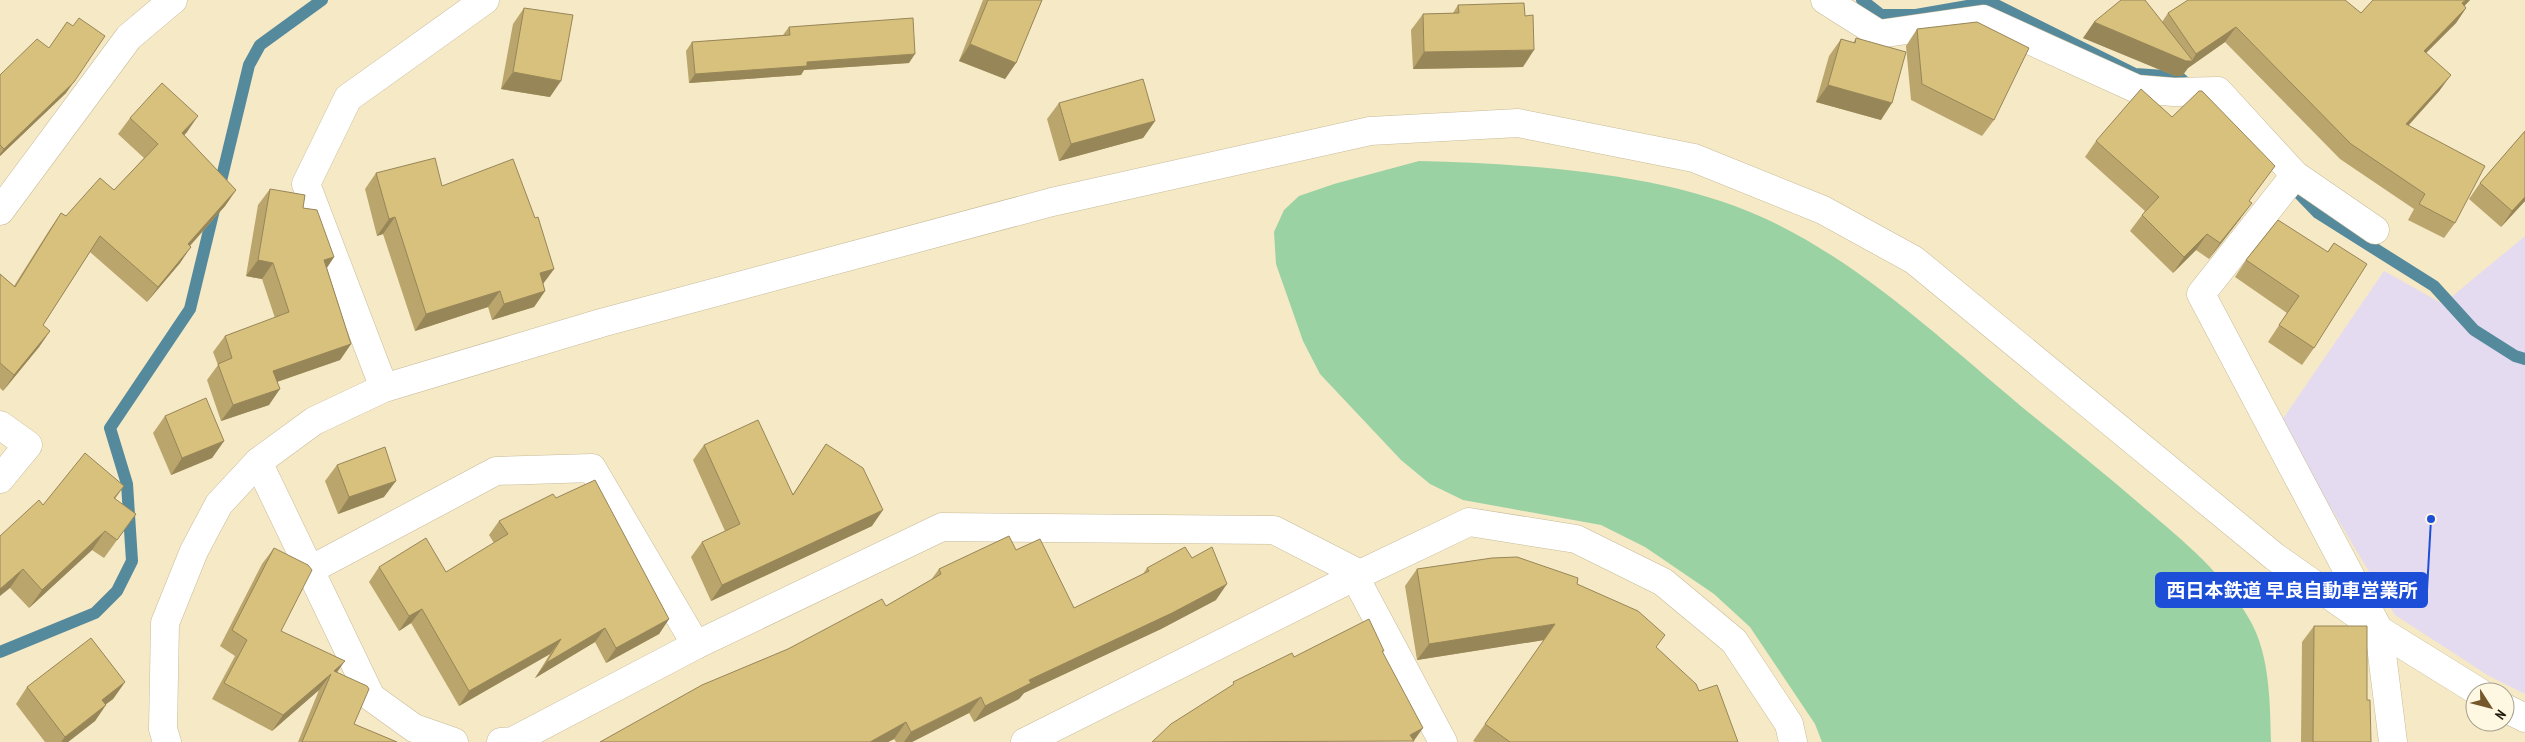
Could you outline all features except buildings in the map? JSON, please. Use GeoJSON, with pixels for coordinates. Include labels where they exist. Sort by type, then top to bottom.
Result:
{"type":"FeatureCollection","features":[{"type":"Feature","properties":{"kind":"street"},"geometry":{"type":"LineString","coordinates":[[0,211],[129,37],[173,0]]}},
{"type":"Feature","properties":{"kind":"street"},"geometry":{"type":"LineString","coordinates":[[384,388],[306,184],[348,98],[485,0]]}},
{"type":"Feature","properties":{"kind":"street"},"geometry":{"type":"LineString","coordinates":[[1825,0],[1879,34],[1983,19],[2137,89],[2174,92],[2218,91],[2293,176],[2375,230]]}},
{"type":"Feature","properties":{"kind":"street"},"geometry":{"type":"LineString","coordinates":[[167,742],[163,729],[165,623],[194,551],[219,504],[258,462],[314,421],[384,388],[602,323],[1052,202],[1370,131],[1518,123],[1694,158],[1822,210],[1914,260],[2275,557],[2379,630],[2465,683]]}},
{"type":"Feature","properties":{"kind":"street"},"geometry":{"type":"LineString","coordinates":[[2293,176],[2201,294],[2379,630],[2393,742]]}},
{"type":"Feature","properties":{"kind":"street"},"geometry":{"type":"LineString","coordinates":[[0,425],[28,445],[0,479]]}},
{"type":"Feature","properties":{"kind":"street"},"geometry":{"type":"LineString","coordinates":[[258,462],[308,571],[371,697],[414,728],[454,742]]}},
{"type":"Feature","properties":{"kind":"street"},"geometry":{"type":"LineString","coordinates":[[308,571],[496,471],[592,468],[696,645]]}},
{"type":"Feature","properties":{"kind":"street"},"geometry":{"type":"LineString","coordinates":[[1026,742],[1357,575],[1469,522],[1576,539],[1663,582],[1734,641],[1789,724],[1793,742]]}},
{"type":"Feature","properties":{"kind":"street"},"geometry":{"type":"LineString","coordinates":[[501,742],[513,741],[696,645],[942,527],[1274,530],[1357,575],[1443,742]]}},
{"type":"Feature","properties":{"kind":"shaded area"},"geometry":{"type":"Polygon","coordinates":[[[2525,236],[2525,694],[2515,689],[2515,682],[2501,682],[2489,676],[2395,615],[2280,423],[2384,271],[2443,304],[2525,236]]]}},
{"type":"Feature","properties":{"kind":"green space"},"geometry":{"type":"Polygon","coordinates":[[[1419,161],[1550,168],[1595,173],[1683,190],[1725,202],[1764,218],[1836,258],[1870,282],[1937,335],[2187,544],[2215,573],[2240,604],[2251,622],[2262,650],[2268,680],[2271,742],[1822,742],[1815,724],[1750,627],[1714,594],[1645,547],[1601,525],[1463,500],[1430,484],[1401,460],[1320,374],[1303,341],[1276,264],[1274,232],[1284,210],[1299,196],[1334,184],[1419,161]]]}},
{"type":"Feature","properties":{"kind":"waterway"},"geometry":{"type":"LineString","coordinates":[[0,652],[95,613],[117,591],[132,561],[127,484],[110,428],[190,309],[249,65],[260,45],[322,0]]}},
{"type":"Feature","properties":{"kind":"waterway"},"geometry":{"type":"LineString","coordinates":[[1862,0],[1881,15],[1916,15],[1990,2],[2135,74],[2179,77],[2192,89]]}},
{"type":"Feature","properties":{"kind":"waterway"},"geometry":{"type":"LineString","coordinates":[[2291,185],[2318,213],[2434,286],[2474,330],[2515,356],[2525,359]]}},
{"type":"Feature","properties":{"kind":"place","name":"西日本鉄道 早良自動車営業所"},"geometry":{"type":"Point","coordinates":[2431,519]}}]}
